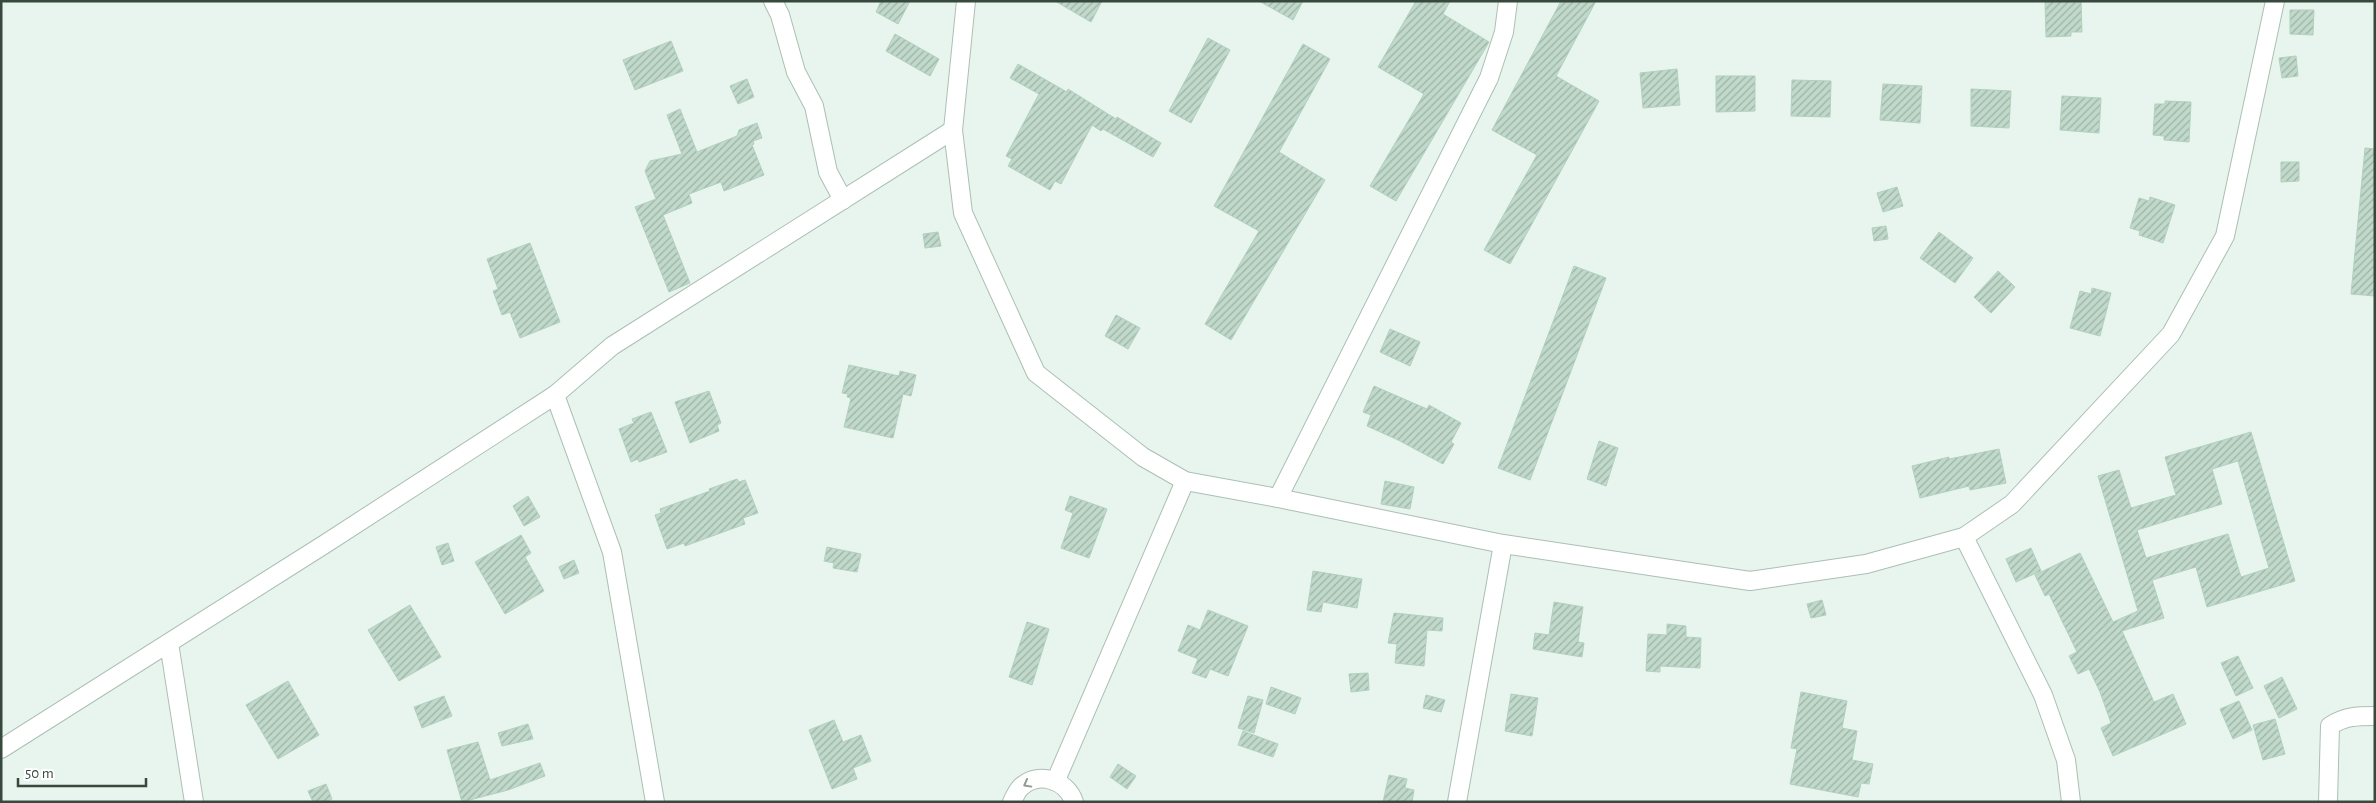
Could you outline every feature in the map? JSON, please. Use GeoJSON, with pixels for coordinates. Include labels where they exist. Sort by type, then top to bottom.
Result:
{"type":"FeatureCollection","features":[{"type":"Feature","properties":{"kind":"street"},"geometry":{"type":"LineString","coordinates":[[773,1],[780,15],[796,72],[814,106],[828,172],[843,200]]}},
{"type":"Feature","properties":{"kind":"street"},"geometry":{"type":"LineString","coordinates":[[966,1],[953,130],[963,213],[1036,373],[1143,457],[1185,481],[1503,544],[1750,581],[1866,564],[1964,537],[2012,504],[2171,334],[2225,236],[2275,1]]}},
{"type":"Feature","properties":{"kind":"street"},"geometry":{"type":"LineString","coordinates":[[1278,498],[1489,78],[1504,32],[1508,1]]}},
{"type":"Feature","properties":{"kind":"street"},"geometry":{"type":"LineString","coordinates":[[1,750],[555,395],[612,346],[953,130]]}},
{"type":"Feature","properties":{"kind":"street"},"geometry":{"type":"LineString","coordinates":[[555,395],[612,552],[655,802]]}},
{"type":"Feature","properties":{"kind":"street"},"geometry":{"type":"LineString","coordinates":[[1056,780],[1185,481]]}},
{"type":"Feature","properties":{"kind":"street"},"geometry":{"type":"LineString","coordinates":[[1964,537],[2043,695],[2066,760],[2071,802]]}},
{"type":"Feature","properties":{"kind":"street"},"geometry":{"type":"LineString","coordinates":[[1458,802],[1503,544]]}},
{"type":"Feature","properties":{"kind":"street"},"geometry":{"type":"LineString","coordinates":[[169,643],[194,802]]}},
{"type":"Feature","properties":{"kind":"street"},"geometry":{"type":"LineString","coordinates":[[2328,802],[2330,726],[2339,719],[2351,716],[2375,716]]}},
{"type":"Feature","properties":{"kind":"street"},"geometry":{"type":"LineString","coordinates":[[1012,802],[1019,788],[1036,779],[1056,780],[1071,792],[1074,802]]}},
{"type":"Feature","properties":{"kind":"building"},"geometry":{"type":"Polygon","coordinates":[[[881,1],[910,1],[898,24],[876,12],[881,1]]]}},
{"type":"Feature","properties":{"kind":"building"},"geometry":{"type":"Polygon","coordinates":[[[1055,1],[1102,1],[1091,22],[1055,1]]]}},
{"type":"Feature","properties":{"kind":"building"},"geometry":{"type":"Polygon","coordinates":[[[1259,1],[1303,1],[1293,20],[1259,1]]]}},
{"type":"Feature","properties":{"kind":"building"},"geometry":{"type":"Polygon","coordinates":[[[1416,1],[1450,1],[1443,14],[1489,42],[1396,201],[1370,186],[1424,94],[1378,67],[1416,1]]]}},
{"type":"Feature","properties":{"kind":"building"},"geometry":{"type":"Polygon","coordinates":[[[1561,1],[1596,1],[1556,76],[1599,101],[1510,264],[1484,250],[1537,155],[1492,130],[1561,1]]]}},
{"type":"Feature","properties":{"kind":"building"},"geometry":{"type":"Polygon","coordinates":[[[2045,1],[2081,1],[2082,32],[2071,32],[2071,36],[2046,37],[2045,1]]]}},
{"type":"Feature","properties":{"kind":"building"},"geometry":{"type":"Polygon","coordinates":[[[2290,10],[2314,10],[2313,35],[2290,34],[2290,10]]]}},
{"type":"Feature","properties":{"kind":"building"},"geometry":{"type":"Polygon","coordinates":[[[895,34],[939,59],[930,76],[886,51],[895,34]]]}},
{"type":"Feature","properties":{"kind":"building"},"geometry":{"type":"Polygon","coordinates":[[[1208,38],[1230,50],[1191,123],[1169,111],[1208,38]]]}},
{"type":"Feature","properties":{"kind":"building"},"geometry":{"type":"Polygon","coordinates":[[[671,41],[683,71],[635,90],[623,60],[671,41]]]}},
{"type":"Feature","properties":{"kind":"building"},"geometry":{"type":"Polygon","coordinates":[[[1303,44],[1330,59],[1279,152],[1325,180],[1231,340],[1205,324],[1259,231],[1214,206],[1303,44]]]}},
{"type":"Feature","properties":{"kind":"building"},"geometry":{"type":"Polygon","coordinates":[[[2296,56],[2298,76],[2282,78],[2279,58],[2296,56]]]}},
{"type":"Feature","properties":{"kind":"building"},"geometry":{"type":"Polygon","coordinates":[[[1018,64],[1067,92],[1068,89],[1116,119],[1117,117],[1161,143],[1153,157],[1103,129],[1101,131],[1092,125],[1061,184],[1055,181],[1050,190],[1008,166],[1012,159],[1006,156],[1039,94],[1010,78],[1018,64]]]}},
{"type":"Feature","properties":{"kind":"building"},"geometry":{"type":"Polygon","coordinates":[[[1677,69],[1680,105],[1643,108],[1640,73],[1677,69]]]}},
{"type":"Feature","properties":{"kind":"building"},"geometry":{"type":"Polygon","coordinates":[[[1716,76],[1755,76],[1755,111],[1716,112],[1716,76]]]}},
{"type":"Feature","properties":{"kind":"building"},"geometry":{"type":"Polygon","coordinates":[[[747,79],[754,97],[738,104],[730,86],[747,79]]]}},
{"type":"Feature","properties":{"kind":"building"},"geometry":{"type":"Polygon","coordinates":[[[1792,80],[1831,81],[1830,117],[1791,116],[1792,80]]]}},
{"type":"Feature","properties":{"kind":"building"},"geometry":{"type":"Polygon","coordinates":[[[1883,84],[1922,86],[1920,123],[1880,120],[1883,84]]]}},
{"type":"Feature","properties":{"kind":"building"},"geometry":{"type":"Polygon","coordinates":[[[1971,89],[2011,91],[2009,128],[1971,126],[1971,89]]]}},
{"type":"Feature","properties":{"kind":"building"},"geometry":{"type":"Polygon","coordinates":[[[2062,96],[2101,98],[2099,133],[2060,130],[2062,96]]]}},
{"type":"Feature","properties":{"kind":"building"},"geometry":{"type":"Polygon","coordinates":[[[2165,101],[2191,102],[2189,142],[2164,140],[2164,136],[2153,135],[2155,104],[2165,104],[2165,101]]]}},
{"type":"Feature","properties":{"kind":"building"},"geometry":{"type":"Polygon","coordinates":[[[680,109],[697,152],[737,136],[739,130],[757,123],[762,138],[753,141],[754,144],[752,145],[764,175],[724,191],[721,182],[689,194],[692,203],[663,215],[690,283],[669,292],[635,207],[656,199],[645,171],[650,161],[682,154],[667,115],[680,109]]]}},
{"type":"Feature","properties":{"kind":"building"},"geometry":{"type":"Polygon","coordinates":[[[2365,148],[2375,149],[2375,296],[2351,294],[2365,148]]]}},
{"type":"Feature","properties":{"kind":"building"},"geometry":{"type":"Polygon","coordinates":[[[2281,162],[2299,162],[2299,181],[2281,182],[2281,162]]]}},
{"type":"Feature","properties":{"kind":"building"},"geometry":{"type":"Polygon","coordinates":[[[1897,187],[1903,206],[1883,212],[1877,193],[1897,187]]]}},
{"type":"Feature","properties":{"kind":"building"},"geometry":{"type":"Polygon","coordinates":[[[2150,197],[2175,205],[2163,243],[2139,235],[2140,231],[2130,228],[2139,198],[2149,201],[2150,197]]]}},
{"type":"Feature","properties":{"kind":"building"},"geometry":{"type":"Polygon","coordinates":[[[1886,226],[1888,239],[1874,241],[1872,228],[1886,226]]]}},
{"type":"Feature","properties":{"kind":"building"},"geometry":{"type":"Polygon","coordinates":[[[938,232],[941,246],[925,248],[923,234],[938,232]]]}},
{"type":"Feature","properties":{"kind":"building"},"geometry":{"type":"Polygon","coordinates":[[[1939,232],[1973,258],[1955,283],[1920,258],[1939,232]]]}},
{"type":"Feature","properties":{"kind":"building"},"geometry":{"type":"Polygon","coordinates":[[[530,243],[560,322],[520,338],[510,312],[502,315],[493,291],[498,289],[487,259],[530,243]]]}},
{"type":"Feature","properties":{"kind":"building"},"geometry":{"type":"Polygon","coordinates":[[[1574,266],[1606,278],[1530,480],[1498,468],[1574,266]]]}},
{"type":"Feature","properties":{"kind":"building"},"geometry":{"type":"Polygon","coordinates":[[[1998,271],[2015,287],[1991,313],[1974,297],[1998,271]]]}},
{"type":"Feature","properties":{"kind":"building"},"geometry":{"type":"Polygon","coordinates":[[[2092,288],[2111,293],[2100,336],[2070,328],[2080,291],[2091,294],[2092,288]]]}},
{"type":"Feature","properties":{"kind":"building"},"geometry":{"type":"Polygon","coordinates":[[[1116,315],[1140,328],[1128,349],[1105,336],[1116,315]]]}},
{"type":"Feature","properties":{"kind":"building"},"geometry":{"type":"Polygon","coordinates":[[[1390,329],[1420,342],[1410,366],[1380,352],[1390,329]]]}},
{"type":"Feature","properties":{"kind":"building"},"geometry":{"type":"Polygon","coordinates":[[[849,365],[899,376],[900,371],[916,375],[911,396],[903,394],[893,438],[844,427],[851,398],[847,397],[848,394],[842,393],[849,365]]]}},
{"type":"Feature","properties":{"kind":"building"},"geometry":{"type":"Polygon","coordinates":[[[1374,386],[1427,409],[1429,405],[1461,423],[1451,442],[1454,444],[1443,464],[1367,426],[1371,415],[1363,412],[1374,386]]]}},
{"type":"Feature","properties":{"kind":"building"},"geometry":{"type":"Polygon","coordinates":[[[709,391],[721,423],[717,425],[719,431],[690,443],[675,402],[709,391]]]}},
{"type":"Feature","properties":{"kind":"building"},"geometry":{"type":"Polygon","coordinates":[[[651,412],[667,452],[639,462],[638,459],[631,462],[619,429],[634,423],[632,419],[651,412]]]}},
{"type":"Feature","properties":{"kind":"building"},"geometry":{"type":"Polygon","coordinates":[[[2251,432],[2295,581],[2207,607],[2196,567],[2152,580],[2164,618],[2122,631],[2154,702],[2173,694],[2186,724],[2113,756],[2101,728],[2111,723],[2100,692],[2089,669],[2078,674],[2069,656],[2077,652],[2049,594],[2045,596],[2035,575],[2080,553],[2113,622],[2138,611],[2098,476],[2119,470],[2131,508],[2176,495],[2165,457],[2251,432]],[[2238,461],[2212,469],[2222,504],[2137,530],[2146,558],[2228,534],[2241,577],[2269,568],[2238,461]]]}},
{"type":"Feature","properties":{"kind":"building"},"geometry":{"type":"Polygon","coordinates":[[[1599,441],[1618,448],[1606,486],[1587,479],[1599,441]]]}},
{"type":"Feature","properties":{"kind":"building"},"geometry":{"type":"Polygon","coordinates":[[[1999,449],[2006,483],[1970,490],[1969,486],[1920,498],[1912,466],[1949,457],[1949,459],[1999,449]]]}},
{"type":"Feature","properties":{"kind":"building"},"geometry":{"type":"Polygon","coordinates":[[[737,479],[739,482],[745,480],[758,513],[743,518],[745,524],[685,546],[684,543],[667,549],[655,515],[661,513],[660,509],[737,479]]]}},
{"type":"Feature","properties":{"kind":"building"},"geometry":{"type":"Polygon","coordinates":[[[1385,481],[1414,487],[1410,509],[1381,504],[1385,481]]]}},
{"type":"Feature","properties":{"kind":"building"},"geometry":{"type":"Polygon","coordinates":[[[528,496],[540,517],[524,526],[513,506],[528,496]]]}},
{"type":"Feature","properties":{"kind":"building"},"geometry":{"type":"Polygon","coordinates":[[[1070,496],[1107,509],[1089,558],[1061,548],[1073,513],[1065,510],[1070,496]]]}},
{"type":"Feature","properties":{"kind":"building"},"geometry":{"type":"Polygon","coordinates":[[[521,535],[531,553],[525,557],[544,591],[505,614],[475,562],[521,535]]]}},
{"type":"Feature","properties":{"kind":"building"},"geometry":{"type":"Polygon","coordinates":[[[448,543],[454,561],[442,565],[436,547],[448,543]]]}},
{"type":"Feature","properties":{"kind":"building"},"geometry":{"type":"Polygon","coordinates":[[[827,547],[861,554],[857,572],[833,568],[834,563],[824,561],[827,547]]]}},
{"type":"Feature","properties":{"kind":"building"},"geometry":{"type":"Polygon","coordinates":[[[2031,548],[2041,571],[2016,582],[2006,559],[2031,548]]]}},
{"type":"Feature","properties":{"kind":"building"},"geometry":{"type":"Polygon","coordinates":[[[574,560],[579,573],[564,579],[559,567],[574,560]]]}},
{"type":"Feature","properties":{"kind":"building"},"geometry":{"type":"Polygon","coordinates":[[[1313,571],[1362,579],[1357,608],[1323,602],[1321,612],[1307,610],[1313,571]]]}},
{"type":"Feature","properties":{"kind":"building"},"geometry":{"type":"Polygon","coordinates":[[[1822,600],[1826,615],[1811,618],[1807,604],[1822,600]]]}},
{"type":"Feature","properties":{"kind":"building"},"geometry":{"type":"Polygon","coordinates":[[[1554,602],[1583,607],[1578,642],[1584,643],[1582,657],[1533,649],[1535,633],[1549,635],[1554,602]]]}},
{"type":"Feature","properties":{"kind":"building"},"geometry":{"type":"Polygon","coordinates":[[[410,605],[441,657],[399,681],[368,630],[410,605]]]}},
{"type":"Feature","properties":{"kind":"building"},"geometry":{"type":"Polygon","coordinates":[[[1208,610],[1248,626],[1228,676],[1210,669],[1206,678],[1192,673],[1198,659],[1178,651],[1188,625],[1200,630],[1208,610]]]}},
{"type":"Feature","properties":{"kind":"building"},"geometry":{"type":"Polygon","coordinates":[[[1394,613],[1443,618],[1442,631],[1427,630],[1424,666],[1395,663],[1397,644],[1388,643],[1394,613]]]}},
{"type":"Feature","properties":{"kind":"building"},"geometry":{"type":"Polygon","coordinates":[[[1027,622],[1049,629],[1032,685],[1009,677],[1027,622]]]}},
{"type":"Feature","properties":{"kind":"building"},"geometry":{"type":"Polygon","coordinates":[[[1667,624],[1686,626],[1686,637],[1701,638],[1700,668],[1660,666],[1660,672],[1646,671],[1648,634],[1667,635],[1667,624]]]}},
{"type":"Feature","properties":{"kind":"building"},"geometry":{"type":"Polygon","coordinates":[[[2238,656],[2253,688],[2236,696],[2221,663],[2238,656]]]}},
{"type":"Feature","properties":{"kind":"building"},"geometry":{"type":"Polygon","coordinates":[[[1368,673],[1369,690],[1351,692],[1349,674],[1368,673]]]}},
{"type":"Feature","properties":{"kind":"building"},"geometry":{"type":"Polygon","coordinates":[[[2282,677],[2297,709],[2279,718],[2264,686],[2282,677]]]}},
{"type":"Feature","properties":{"kind":"building"},"geometry":{"type":"Polygon","coordinates":[[[288,681],[319,735],[278,759],[246,705],[288,681]]]}},
{"type":"Feature","properties":{"kind":"building"},"geometry":{"type":"Polygon","coordinates":[[[1271,687],[1301,698],[1295,714],[1266,704],[1271,687]]]}},
{"type":"Feature","properties":{"kind":"building"},"geometry":{"type":"Polygon","coordinates":[[[1801,692],[1847,701],[1842,728],[1857,731],[1852,760],[1873,764],[1869,784],[1861,783],[1858,797],[1790,784],[1797,749],[1791,748],[1801,692]]]}},
{"type":"Feature","properties":{"kind":"building"},"geometry":{"type":"Polygon","coordinates":[[[1511,694],[1538,698],[1532,736],[1505,731],[1511,694]]]}},
{"type":"Feature","properties":{"kind":"building"},"geometry":{"type":"Polygon","coordinates":[[[1426,695],[1445,700],[1441,712],[1423,708],[1426,695]]]}},
{"type":"Feature","properties":{"kind":"building"},"geometry":{"type":"Polygon","coordinates":[[[444,696],[452,716],[422,728],[414,707],[444,696]]]}},
{"type":"Feature","properties":{"kind":"building"},"geometry":{"type":"Polygon","coordinates":[[[1248,696],[1263,700],[1254,733],[1238,728],[1248,696]]]}},
{"type":"Feature","properties":{"kind":"building"},"geometry":{"type":"Polygon","coordinates":[[[2239,701],[2252,730],[2233,739],[2220,709],[2239,701]]]}},
{"type":"Feature","properties":{"kind":"building"},"geometry":{"type":"Polygon","coordinates":[[[2275,719],[2285,754],[2263,760],[2253,725],[2275,719]]]}},
{"type":"Feature","properties":{"kind":"building"},"geometry":{"type":"Polygon","coordinates":[[[834,720],[843,742],[861,735],[871,761],[853,768],[857,779],[832,789],[809,730],[834,720]]]}},
{"type":"Feature","properties":{"kind":"building"},"geometry":{"type":"Polygon","coordinates":[[[528,724],[533,739],[502,746],[498,733],[528,724]]]}},
{"type":"Feature","properties":{"kind":"building"},"geometry":{"type":"Polygon","coordinates":[[[1243,731],[1278,744],[1273,757],[1238,745],[1243,731]]]}},
{"type":"Feature","properties":{"kind":"building"},"geometry":{"type":"Polygon","coordinates":[[[478,742],[490,780],[540,763],[545,776],[508,790],[462,802],[447,750],[478,742]]]}},
{"type":"Feature","properties":{"kind":"building"},"geometry":{"type":"Polygon","coordinates":[[[1118,764],[1136,776],[1127,789],[1110,777],[1118,764]]]}},
{"type":"Feature","properties":{"kind":"building"},"geometry":{"type":"Polygon","coordinates":[[[1389,775],[1407,779],[1405,788],[1414,790],[1412,802],[1383,802],[1389,775]]]}},
{"type":"Feature","properties":{"kind":"building"},"geometry":{"type":"Polygon","coordinates":[[[326,784],[332,799],[325,802],[313,802],[308,791],[326,784]]]}}]}
